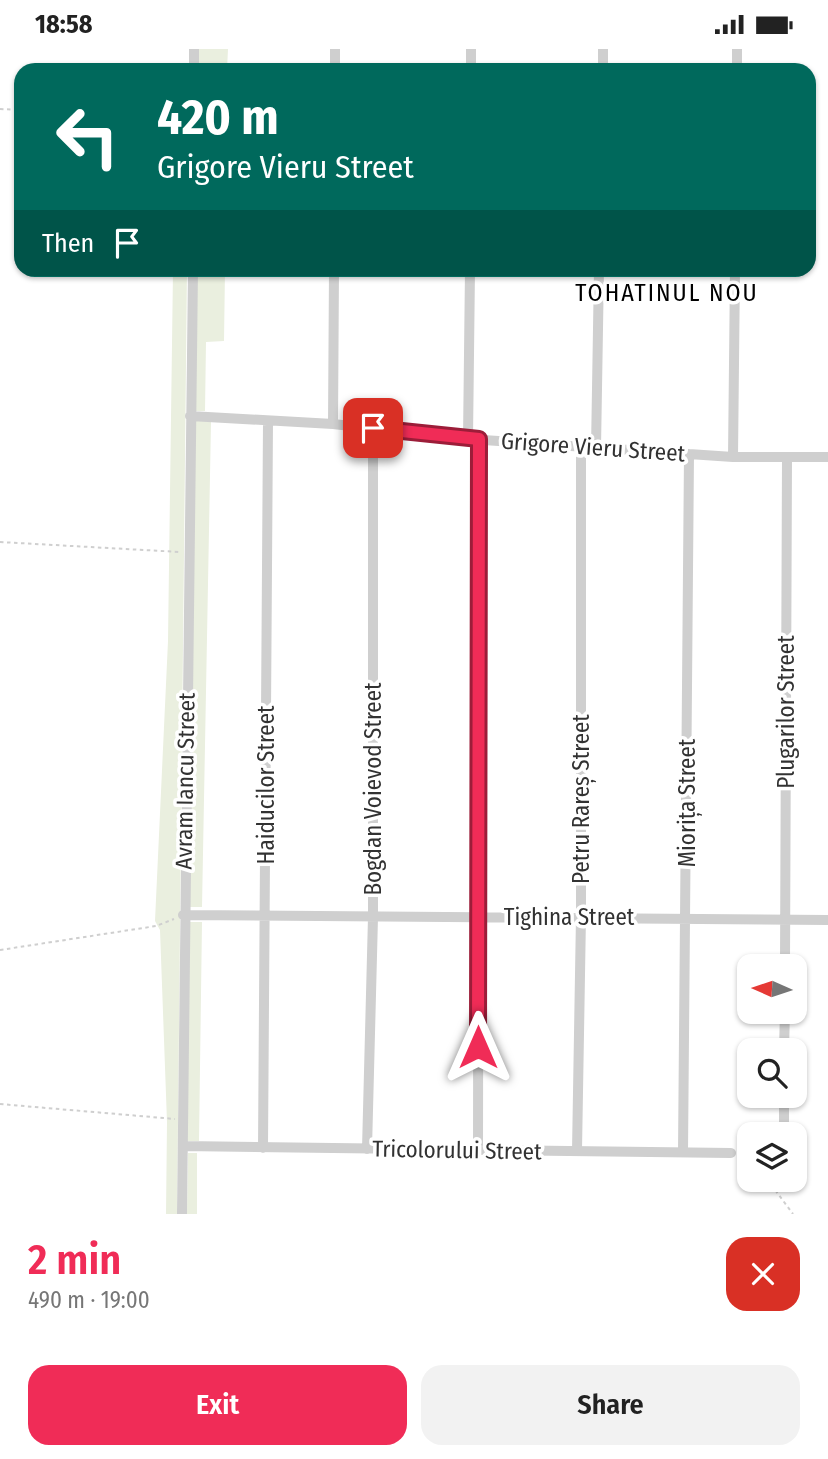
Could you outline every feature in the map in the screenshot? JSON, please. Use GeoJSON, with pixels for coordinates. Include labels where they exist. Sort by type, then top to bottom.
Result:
{"type":"FeatureCollection","features":[{"type":"Feature","properties":{"kind":"street","name":"Avram Iancu Street"},"geometry":{"type":"LineString","coordinates":[[182,1214],[183,915],[193,277]]}},
{"type":"Feature","properties":{"kind":"street"},"geometry":{"type":"LineString","coordinates":[[333,424],[334,277]]}},
{"type":"Feature","properties":{"kind":"street"},"geometry":{"type":"LineString","coordinates":[[470,277],[474,439],[478,1150]]}},
{"type":"Feature","properties":{"kind":"street"},"geometry":{"type":"LineString","coordinates":[[596,448],[599,277]]}},
{"type":"Feature","properties":{"kind":"street"},"geometry":{"type":"LineString","coordinates":[[733,457],[735,277]]}},
{"type":"Feature","properties":{"kind":"street","name":"Grigore Vieru Street"},"geometry":{"type":"LineString","coordinates":[[190,416],[333,424],[474,439],[733,457],[828,457]]}},
{"type":"Feature","properties":{"kind":"street","name":"Haiducilor Street"},"geometry":{"type":"LineString","coordinates":[[263,1148],[268,422]]}},
{"type":"Feature","properties":{"kind":"street","name":"Bogdan Voievod Street"},"geometry":{"type":"LineString","coordinates":[[367,1149],[373,917],[373,428]]}},
{"type":"Feature","properties":{"kind":"street","name":"Petru Rareș Street"},"geometry":{"type":"LineString","coordinates":[[577,1151],[581,916],[581,446]]}},
{"type":"Feature","properties":{"kind":"street","name":"Miorița Street"},"geometry":{"type":"LineString","coordinates":[[682,1152],[687,919],[690,454]]}},
{"type":"Feature","properties":{"kind":"street","name":"Plugarilor Street"},"geometry":{"type":"LineString","coordinates":[[785,954],[787,458]]}},
{"type":"Feature","properties":{"kind":"street","name":"Tighina Street"},"geometry":{"type":"LineString","coordinates":[[183,915],[828,920]]}},
{"type":"Feature","properties":{"kind":"street","name":"Tricolorului Street"},"geometry":{"type":"LineString","coordinates":[[183,1146],[731,1153]]}},
{"type":"Feature","properties":{"kind":"path"},"geometry":{"type":"LineString","coordinates":[[0,542],[188,552]]}},
{"type":"Feature","properties":{"kind":"path"},"geometry":{"type":"LineString","coordinates":[[0,950],[156,926],[183,915]]}},
{"type":"Feature","properties":{"kind":"path"},"geometry":{"type":"LineString","coordinates":[[0,1104],[183,1119]]}},
{"type":"Feature","properties":{"kind":"path"},"geometry":{"type":"LineString","coordinates":[[777,1192],[793,1214]]}},
{"type":"Feature","properties":{"kind":"green space"},"geometry":{"type":"Polygon","coordinates":[[[198,49],[228,49],[227,63],[198,63],[198,49]]]}},
{"type":"Feature","properties":{"kind":"green space"},"geometry":{"type":"Polygon","coordinates":[[[173,277],[187,277],[177,1214],[166,1214],[167,1122],[160,930],[155,921],[168,641],[173,277]]]}},
{"type":"Feature","properties":{"kind":"green space"},"geometry":{"type":"Polygon","coordinates":[[[196,277],[225,277],[224,341],[206,342],[205,411],[195,411],[196,277]]]}},
{"type":"Feature","properties":{"kind":"green space"},"geometry":{"type":"Polygon","coordinates":[[[195,420],[211,422],[202,907],[189,907],[195,420]]]}},
{"type":"Feature","properties":{"kind":"green space"},"geometry":{"type":"Polygon","coordinates":[[[189,922],[202,922],[199,1141],[187,1141],[189,922]]]}},
{"type":"Feature","properties":{"kind":"green space"},"geometry":{"type":"Polygon","coordinates":[[[188,1153],[197,1153],[197,1214],[187,1214],[188,1153]]]}},
{"type":"Feature","properties":{"kind":"district","name":"TOHATINUL NOU"},"geometry":{"type":"Point","coordinates":[667,293]}},
{"type":"Feature","properties":{"kind":"route"},"geometry":{"type":"LineString","coordinates":[[373,428],[479,439],[478,1047]]}}]}
